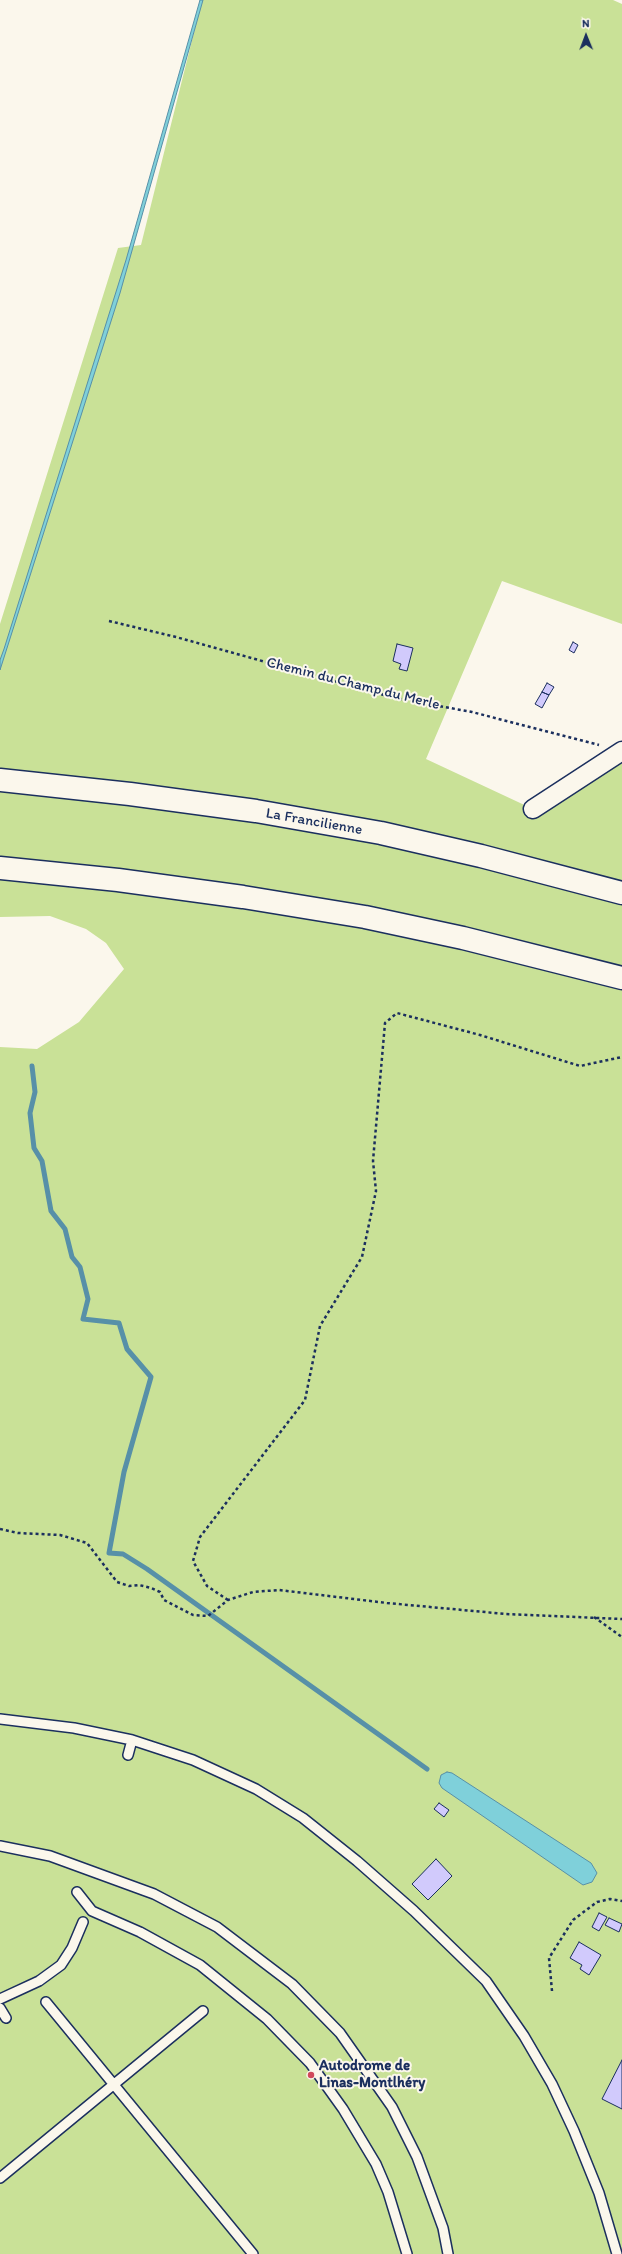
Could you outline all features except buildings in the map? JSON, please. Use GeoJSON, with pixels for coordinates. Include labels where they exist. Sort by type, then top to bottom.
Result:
{"type":"FeatureCollection","features":[{"type":"Feature","properties":{"kind":"highway","name":"La Francilienne"},"geometry":{"type":"LineString","coordinates":[[0,780],[130,794],[256,811],[381,833],[488,858],[622,893]]}},
{"type":"Feature","properties":{"kind":"highway"},"geometry":{"type":"LineString","coordinates":[[0,868],[118,880],[235,896],[365,917],[463,938],[622,978]]}},
{"type":"Feature","properties":{"kind":"street"},"geometry":{"type":"LineString","coordinates":[[533,809],[621,751]]}},
{"type":"Feature","properties":{"kind":"lane"},"geometry":{"type":"LineString","coordinates":[[0,1719],[74,1728],[132,1740],[193,1760],[256,1789],[303,1818],[357,1861],[414,1911],[486,1981],[524,2036],[552,2084],[571,2124],[599,2193],[617,2254]]}},
{"type":"Feature","properties":{"kind":"lane"},"geometry":{"type":"LineString","coordinates":[[128,1755],[132,1740]]}},
{"type":"Feature","properties":{"kind":"lane"},"geometry":{"type":"LineString","coordinates":[[0,1846],[50,1856],[154,1894],[217,1927],[292,1984],[340,2033],[392,2108],[417,2157],[443,2228],[448,2254]]}},
{"type":"Feature","properties":{"kind":"lane"},"geometry":{"type":"LineString","coordinates":[[77,1892],[92,1911],[140,1932],[200,1965],[267,2019],[310,2063],[343,2110],[376,2164],[388,2192],[407,2254]]}},
{"type":"Feature","properties":{"kind":"lane"},"geometry":{"type":"LineString","coordinates":[[0,1999],[39,1981],[57,1969],[72,1948],[83,1922]]}},
{"type":"Feature","properties":{"kind":"lane"},"geometry":{"type":"LineString","coordinates":[[46,2002],[253,2254]]}},
{"type":"Feature","properties":{"kind":"lane"},"geometry":{"type":"LineString","coordinates":[[0,2008],[6,2018]]}},
{"type":"Feature","properties":{"kind":"lane"},"geometry":{"type":"LineString","coordinates":[[0,2178],[203,2011]]}},
{"type":"Feature","properties":{"kind":"path","name":"Chemin du Champ du Merle"},"geometry":{"type":"LineString","coordinates":[[109,621],[176,637],[395,698],[495,718],[577,738],[621,751]]}},
{"type":"Feature","properties":{"kind":"path"},"geometry":{"type":"LineString","coordinates":[[228,1600],[207,1586],[193,1561],[200,1537],[305,1400],[320,1326],[362,1257],[376,1191],[373,1161],[384,1023],[397,1013],[480,1035],[580,1066],[622,1057]]}},
{"type":"Feature","properties":{"kind":"path"},"geometry":{"type":"LineString","coordinates":[[0,1529],[18,1533],[60,1535],[86,1543],[117,1582],[129,1586],[139,1585],[151,1588],[160,1592],[164,1600],[193,1615],[208,1616],[228,1600],[253,1592],[279,1590],[387,1603],[474,1611],[622,1619]]}},
{"type":"Feature","properties":{"kind":"path"},"geometry":{"type":"LineString","coordinates":[[594,1617],[622,1636]]}},
{"type":"Feature","properties":{"kind":"path"},"geometry":{"type":"LineString","coordinates":[[552,1991],[549,1958],[572,1920],[597,1902],[610,1899],[622,1901]]}},
{"type":"Feature","properties":{"kind":"green space"},"geometry":{"type":"Polygon","coordinates":[[[202,0],[613,0],[622,4],[622,624],[502,581],[426,759],[533,809],[622,763],[622,2254],[0,2254],[0,1047],[37,1049],[79,1022],[124,969],[106,943],[86,929],[50,916],[0,917],[0,624],[118,248],[141,245],[202,0]]]}},
{"type":"Feature","properties":{"kind":"water"},"geometry":{"type":"Polygon","coordinates":[[[200,0],[203,0],[120,293],[0,670],[0,660],[126,260],[200,0]]]}},
{"type":"Feature","properties":{"kind":"water"},"geometry":{"type":"Polygon","coordinates":[[[447,1772],[452,1773],[591,1863],[597,1873],[592,1882],[583,1885],[442,1788],[439,1783],[441,1775],[447,1772]]]}},
{"type":"Feature","properties":{"kind":"waterway"},"geometry":{"type":"LineString","coordinates":[[32,1066],[35,1092],[30,1113],[34,1148],[42,1161],[51,1211],[65,1229],[72,1257],[80,1267],[88,1299],[83,1319],[119,1323],[127,1349],[151,1377],[124,1472],[109,1553],[123,1554],[147,1569],[427,1769]]}},
{"type":"Feature","properties":{"kind":"place","name":"Autodrome de Linas-Montlhéry"},"geometry":{"type":"Point","coordinates":[311,2075]}}]}
